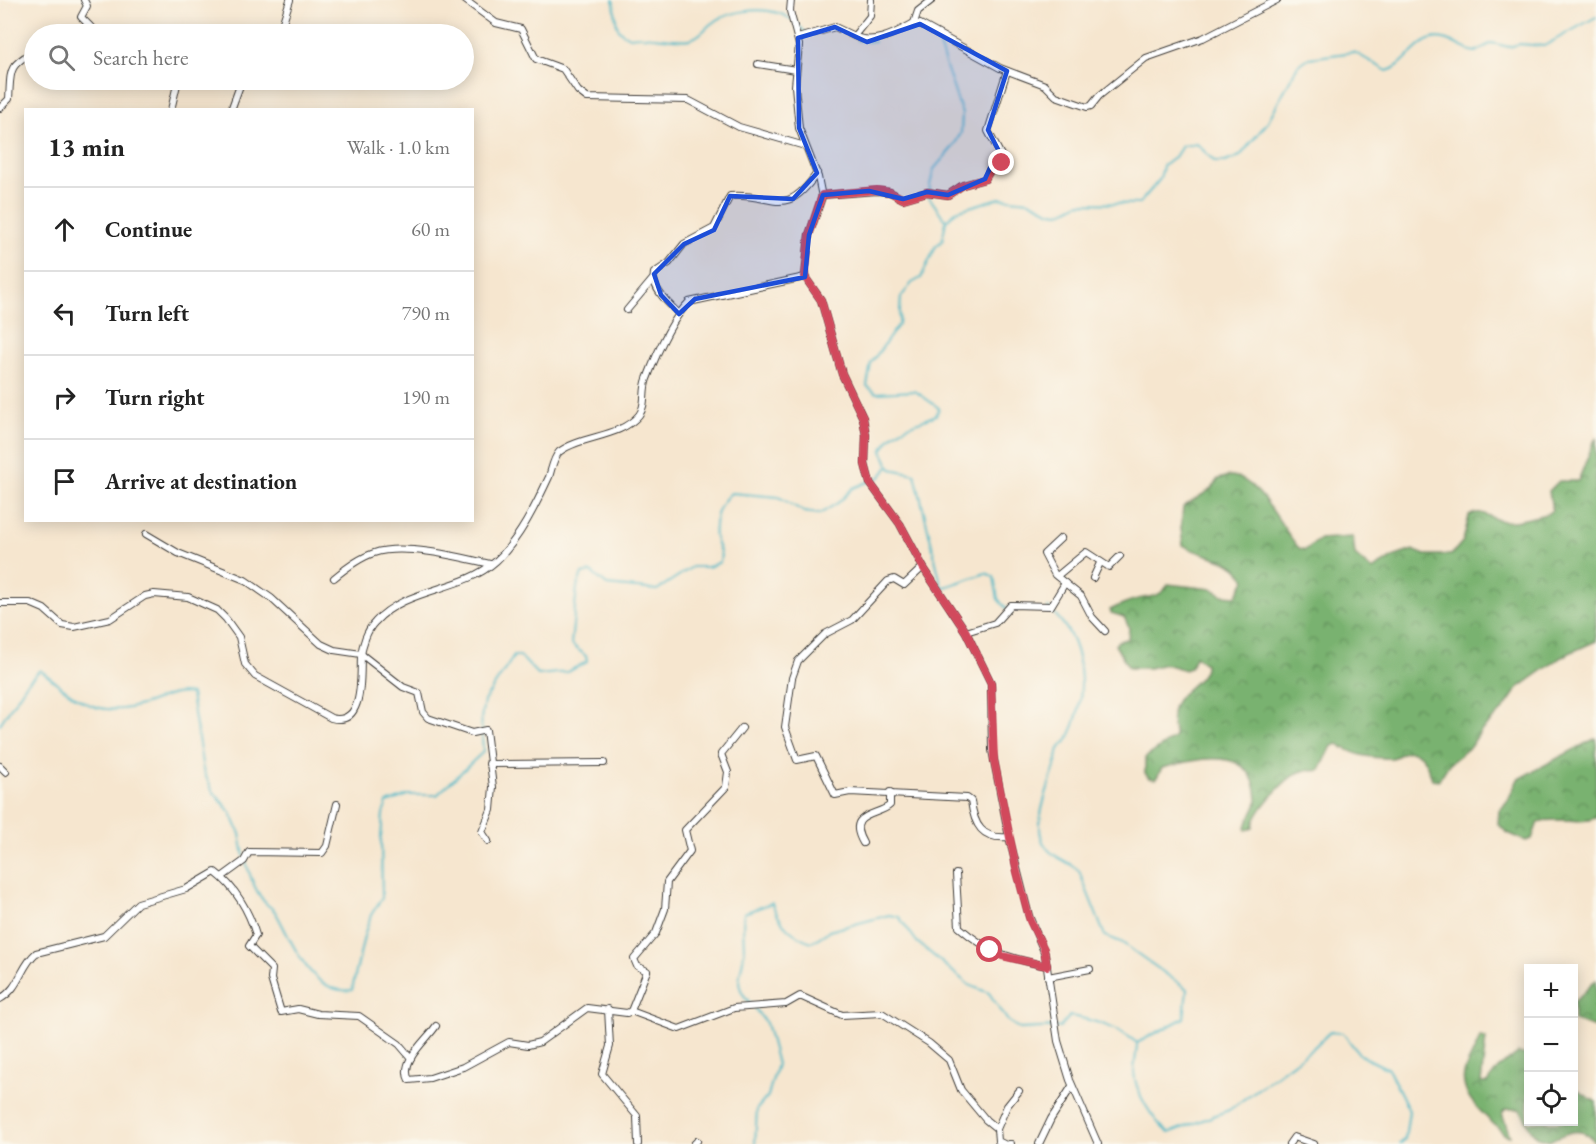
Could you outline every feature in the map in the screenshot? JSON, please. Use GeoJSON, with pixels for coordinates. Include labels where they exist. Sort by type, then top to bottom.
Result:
{"type":"FeatureCollection","features":[{"type":"Feature","properties":{"kind":"street"},"geometry":{"type":"LineString","coordinates":[[84,0],[87,6],[82,18],[88,24]]}},
{"type":"Feature","properties":{"kind":"street"},"geometry":{"type":"LineString","coordinates":[[283,24],[290,0]]}},
{"type":"Feature","properties":{"kind":"street"},"geometry":{"type":"LineString","coordinates":[[465,0],[496,23],[521,29],[536,59],[563,69],[578,91],[587,98],[688,100],[739,127],[805,146]]}},
{"type":"Feature","properties":{"kind":"street"},"geometry":{"type":"LineString","coordinates":[[791,0],[790,11],[798,38],[795,95],[799,128],[817,173],[822,195],[809,235],[805,277],[821,300],[842,374],[863,418],[866,435],[866,473],[870,483],[900,524],[923,567],[966,632],[992,687],[992,750],[1009,837],[1029,916],[1044,949],[1056,1028],[1072,1086],[1098,1144]]}},
{"type":"Feature","properties":{"kind":"street"},"geometry":{"type":"LineString","coordinates":[[854,36],[870,16],[871,0]]}},
{"type":"Feature","properties":{"kind":"street"},"geometry":{"type":"LineString","coordinates":[[914,23],[918,11],[932,0]]}},
{"type":"Feature","properties":{"kind":"street"},"geometry":{"type":"LineString","coordinates":[[798,38],[833,27],[865,41],[874,40],[914,23],[920,24],[1006,71],[1047,86],[1056,96],[1090,106],[1146,57],[1211,35],[1276,0]]}},
{"type":"Feature","properties":{"kind":"street"},"geometry":{"type":"LineString","coordinates":[[0,108],[9,99],[11,69],[24,59]]}},
{"type":"Feature","properties":{"kind":"street"},"geometry":{"type":"LineString","coordinates":[[758,64],[796,70]]}},
{"type":"Feature","properties":{"kind":"street"},"geometry":{"type":"LineString","coordinates":[[822,195],[869,190],[890,192],[903,199],[927,192],[948,195],[963,185],[985,179],[992,167],[1004,161],[988,131],[1006,71]]}},
{"type":"Feature","properties":{"kind":"street"},"geometry":{"type":"LineString","coordinates":[[171,108],[176,90]]}},
{"type":"Feature","properties":{"kind":"street"},"geometry":{"type":"LineString","coordinates":[[232,108],[238,90]]}},
{"type":"Feature","properties":{"kind":"street"},"geometry":{"type":"LineString","coordinates":[[627,310],[653,279],[654,273],[669,263],[684,244],[714,228],[730,196],[768,201],[793,199],[801,195],[817,173]]}},
{"type":"Feature","properties":{"kind":"street"},"geometry":{"type":"LineString","coordinates":[[0,603],[30,603],[44,609],[62,625],[74,627],[110,619],[145,596],[154,594],[188,597],[217,610],[226,619],[239,637],[245,664],[255,676],[322,714],[338,720],[351,714],[357,702],[362,676],[361,654],[369,630],[384,614],[401,603],[453,584],[490,565],[523,528],[560,452],[626,425],[640,414],[644,404],[646,379],[679,314],[692,300],[805,277]]}},
{"type":"Feature","properties":{"kind":"street"},"geometry":{"type":"LineString","coordinates":[[653,279],[661,295],[679,314]]}},
{"type":"Feature","properties":{"kind":"street"},"geometry":{"type":"LineString","coordinates":[[146,534],[178,553],[245,580],[272,598],[321,644],[334,650],[361,654],[406,689],[418,693],[423,712],[428,718],[472,733],[486,730],[492,800],[482,831],[488,841]]}},
{"type":"Feature","properties":{"kind":"street"},"geometry":{"type":"LineString","coordinates":[[1061,538],[1044,553],[1056,576],[1080,596],[1092,617],[1105,631]]}},
{"type":"Feature","properties":{"kind":"street"},"geometry":{"type":"LineString","coordinates":[[334,578],[361,559],[393,549],[490,565]]}},
{"type":"Feature","properties":{"kind":"street"},"geometry":{"type":"LineString","coordinates":[[1056,576],[1087,552],[1100,563],[1111,567],[1120,556]]}},
{"type":"Feature","properties":{"kind":"street"},"geometry":{"type":"LineString","coordinates":[[1093,578],[1100,563]]}},
{"type":"Feature","properties":{"kind":"street"},"geometry":{"type":"LineString","coordinates":[[923,567],[904,585],[895,580],[888,581],[852,620],[814,643],[798,661],[790,687],[785,727],[795,759],[816,756],[835,795],[849,792],[890,792],[967,798],[971,801],[973,815],[980,831],[989,836],[1009,837]]}},
{"type":"Feature","properties":{"kind":"street"},"geometry":{"type":"LineString","coordinates":[[966,632],[1002,618],[1010,606],[1051,606],[1065,583]]}},
{"type":"Feature","properties":{"kind":"street"},"geometry":{"type":"LineString","coordinates":[[631,1011],[647,971],[637,966],[634,959],[656,933],[665,909],[667,882],[690,850],[685,830],[726,787],[728,772],[721,754],[742,728]]}},
{"type":"Feature","properties":{"kind":"street"},"geometry":{"type":"LineString","coordinates":[[489,764],[604,763]]}},
{"type":"Feature","properties":{"kind":"street"},"geometry":{"type":"LineString","coordinates":[[0,766],[6,772]]}},
{"type":"Feature","properties":{"kind":"street"},"geometry":{"type":"LineString","coordinates":[[863,843],[859,827],[863,818],[869,812],[887,808],[890,805],[890,792]]}},
{"type":"Feature","properties":{"kind":"street"},"geometry":{"type":"LineString","coordinates":[[222,878],[244,861],[249,852],[322,853],[327,846],[337,804]]}},
{"type":"Feature","properties":{"kind":"street"},"geometry":{"type":"LineString","coordinates":[[0,999],[12,992],[30,958],[36,953],[104,936],[138,903],[186,889],[199,883],[213,872],[238,895],[249,914],[256,935],[249,946],[272,969],[271,979],[281,1012],[298,1009],[318,1014],[359,1016],[399,1044],[411,1059]]}},
{"type":"Feature","properties":{"kind":"street"},"geometry":{"type":"LineString","coordinates":[[956,874],[959,927],[979,944],[1002,956],[1047,966]]}},
{"type":"Feature","properties":{"kind":"street"},"geometry":{"type":"LineString","coordinates":[[1048,977],[1090,969]]}},
{"type":"Feature","properties":{"kind":"street"},"geometry":{"type":"LineString","coordinates":[[436,1026],[411,1059],[407,1069],[408,1079],[412,1081],[430,1078],[474,1061],[503,1044],[540,1042],[557,1032],[582,1009],[608,1009],[627,1013],[631,1011],[678,1029],[689,1028],[728,1010],[789,1003],[801,996],[842,1015],[882,1013],[948,1058],[961,1090],[986,1120],[997,1129]]}},
{"type":"Feature","properties":{"kind":"street"},"geometry":{"type":"LineString","coordinates":[[608,1009],[610,1046],[602,1074],[637,1116],[639,1144]]}},
{"type":"Feature","properties":{"kind":"street"},"geometry":{"type":"LineString","coordinates":[[1040,1144],[1051,1119],[1072,1086]]}},
{"type":"Feature","properties":{"kind":"street"},"geometry":{"type":"LineString","coordinates":[[1004,1144],[998,1141],[997,1129],[1007,1106],[1018,1091]]}},
{"type":"Feature","properties":{"kind":"street"},"geometry":{"type":"LineString","coordinates":[[1289,1144],[1294,1137],[1314,1144]]}},
{"type":"Feature","properties":{"kind":"highlighted area"},"geometry":{"type":"Polygon","coordinates":[[[920,24],[1007,71],[988,130],[1004,161],[990,168],[985,179],[948,195],[927,192],[903,199],[869,191],[823,195],[809,235],[805,277],[695,299],[679,314],[661,295],[654,274],[684,244],[714,230],[730,196],[793,199],[817,173],[799,128],[798,38],[835,27],[867,42],[920,24]]]}},
{"type":"Feature","properties":{"kind":"green space"},"geometry":{"type":"Polygon","coordinates":[[[1596,437],[1596,641],[1563,656],[1518,688],[1503,710],[1481,731],[1470,747],[1449,764],[1439,780],[1432,779],[1423,759],[1416,752],[1405,752],[1392,758],[1378,758],[1356,754],[1338,744],[1332,746],[1320,770],[1300,772],[1279,788],[1264,805],[1254,821],[1253,828],[1246,830],[1247,822],[1257,800],[1254,782],[1247,770],[1236,763],[1223,759],[1192,761],[1162,768],[1156,779],[1149,778],[1145,773],[1145,758],[1175,737],[1172,723],[1173,709],[1180,696],[1201,676],[1205,664],[1195,656],[1191,668],[1185,670],[1165,664],[1149,668],[1129,668],[1115,645],[1118,641],[1128,639],[1129,628],[1124,617],[1111,613],[1110,610],[1131,601],[1158,595],[1168,584],[1212,589],[1223,595],[1236,596],[1245,580],[1241,572],[1226,562],[1183,545],[1181,528],[1183,507],[1211,489],[1218,479],[1232,476],[1252,486],[1270,506],[1299,548],[1305,550],[1320,539],[1353,537],[1355,555],[1372,570],[1393,557],[1413,550],[1425,555],[1451,555],[1463,541],[1469,516],[1474,514],[1483,513],[1499,520],[1510,521],[1547,514],[1552,510],[1549,491],[1559,481],[1578,481],[1596,437]]]}},
{"type":"Feature","properties":{"kind":"green space"},"geometry":{"type":"Polygon","coordinates":[[[1596,738],[1596,818],[1581,821],[1546,820],[1538,822],[1532,839],[1526,841],[1508,833],[1498,824],[1499,811],[1508,800],[1518,779],[1596,738]]]}},
{"type":"Feature","properties":{"kind":"green space"},"geometry":{"type":"Polygon","coordinates":[[[1596,980],[1596,1028],[1578,1022],[1578,998],[1596,980]]]}},
{"type":"Feature","properties":{"kind":"green space"},"geometry":{"type":"Polygon","coordinates":[[[1480,1037],[1486,1038],[1481,1083],[1487,1083],[1498,1068],[1518,1053],[1524,1054],[1524,1116],[1519,1109],[1506,1109],[1502,1113],[1510,1136],[1504,1134],[1469,1097],[1463,1080],[1465,1070],[1480,1037]]]}},
{"type":"Feature","properties":{"kind":"green space"},"geometry":{"type":"Polygon","coordinates":[[[1578,1091],[1596,1102],[1596,1144],[1581,1132],[1569,1133],[1549,1141],[1532,1131],[1529,1126],[1578,1126],[1578,1091]]]}},
{"type":"Feature","properties":{"kind":"waterway"},"geometry":{"type":"LineString","coordinates":[[613,0],[618,27],[630,37],[690,39],[699,35],[720,18],[751,10],[773,12],[791,19]]}},
{"type":"Feature","properties":{"kind":"waterway"},"geometry":{"type":"LineString","coordinates":[[1033,608],[1006,608],[998,599],[994,577],[986,573],[942,588],[915,474],[891,469],[882,451],[898,431],[936,415],[939,408],[915,391],[876,393],[867,386],[871,363],[899,324],[901,297],[912,283],[921,278],[936,246],[942,241],[946,221],[956,211],[1000,198],[1029,201],[1051,212],[1060,213],[1079,203],[1139,204],[1160,179],[1163,166],[1175,157],[1182,146],[1197,144],[1215,162],[1225,162],[1240,156],[1267,123],[1298,65],[1309,58],[1354,52],[1387,71],[1401,63],[1420,45],[1435,38],[1448,40],[1475,52],[1492,43],[1509,47],[1519,44],[1544,46],[1596,17]]}},
{"type":"Feature","properties":{"kind":"waterway"},"geometry":{"type":"LineString","coordinates":[[795,22],[806,33]]}},
{"type":"Feature","properties":{"kind":"waterway"},"geometry":{"type":"LineString","coordinates":[[902,32],[918,29],[936,37],[962,114],[961,133],[953,147],[934,169],[930,185],[929,197],[946,221]]}},
{"type":"Feature","properties":{"kind":"waterway"},"geometry":{"type":"LineString","coordinates":[[857,40],[874,42]]}},
{"type":"Feature","properties":{"kind":"waterway"},"geometry":{"type":"LineString","coordinates":[[246,862],[257,891],[264,902],[276,913],[296,951],[314,976],[338,990],[352,990],[364,936],[371,915],[382,898],[381,837],[383,814],[387,803],[408,795],[437,795],[483,752],[481,719],[484,701],[514,656],[520,656],[538,675],[567,672],[587,662],[586,656],[571,644],[577,587],[582,574],[591,572],[607,585],[657,590],[692,567],[708,567],[720,562],[715,526],[720,508],[731,493],[779,497],[804,512],[820,514],[839,502],[853,488],[880,477],[889,466]]}},
{"type":"Feature","properties":{"kind":"waterway"},"geometry":{"type":"LineString","coordinates":[[1048,608],[1061,621],[1077,652],[1081,687],[1075,723],[1068,739],[1058,751],[1043,806],[1040,829],[1042,839],[1049,851],[1079,871],[1105,936],[1121,942],[1187,989],[1184,1018],[1137,1043]]}},
{"type":"Feature","properties":{"kind":"waterway"},"geometry":{"type":"LineString","coordinates":[[0,724],[27,683],[40,670],[79,699],[103,709],[116,710],[171,695],[191,694],[203,770],[212,790],[231,813],[240,834],[244,856]]}},
{"type":"Feature","properties":{"kind":"waterway"},"geometry":{"type":"LineString","coordinates":[[751,1004],[739,984],[744,951],[744,913],[772,903],[778,917],[787,928],[812,942],[829,931],[889,915],[899,917],[917,942],[969,985],[989,993],[1008,1021],[1020,1029],[1060,1027],[1070,1016],[1105,1025],[1137,1043],[1134,1072],[1141,1097],[1151,1114],[1169,1133],[1229,1110],[1312,1049],[1330,1032],[1343,1033],[1360,1055],[1388,1069],[1409,1111],[1405,1139],[1400,1144]]}},
{"type":"Feature","properties":{"kind":"waterway"},"geometry":{"type":"LineString","coordinates":[[755,1009],[766,1023],[777,1064],[768,1096],[757,1109],[755,1144]]}},
{"type":"Feature","properties":{"kind":"route"},"geometry":{"type":"LineString","coordinates":[[990,950],[1002,956],[1047,966],[1046,954],[1030,921],[1009,837],[994,760],[991,683],[960,622],[923,567],[900,524],[870,483],[865,464],[866,429],[863,418],[842,374],[821,300],[805,277],[809,235],[821,204],[822,195],[869,190],[890,192],[903,199],[927,192],[948,195],[963,185],[981,182],[988,176],[992,167],[1002,163]]}}]}
